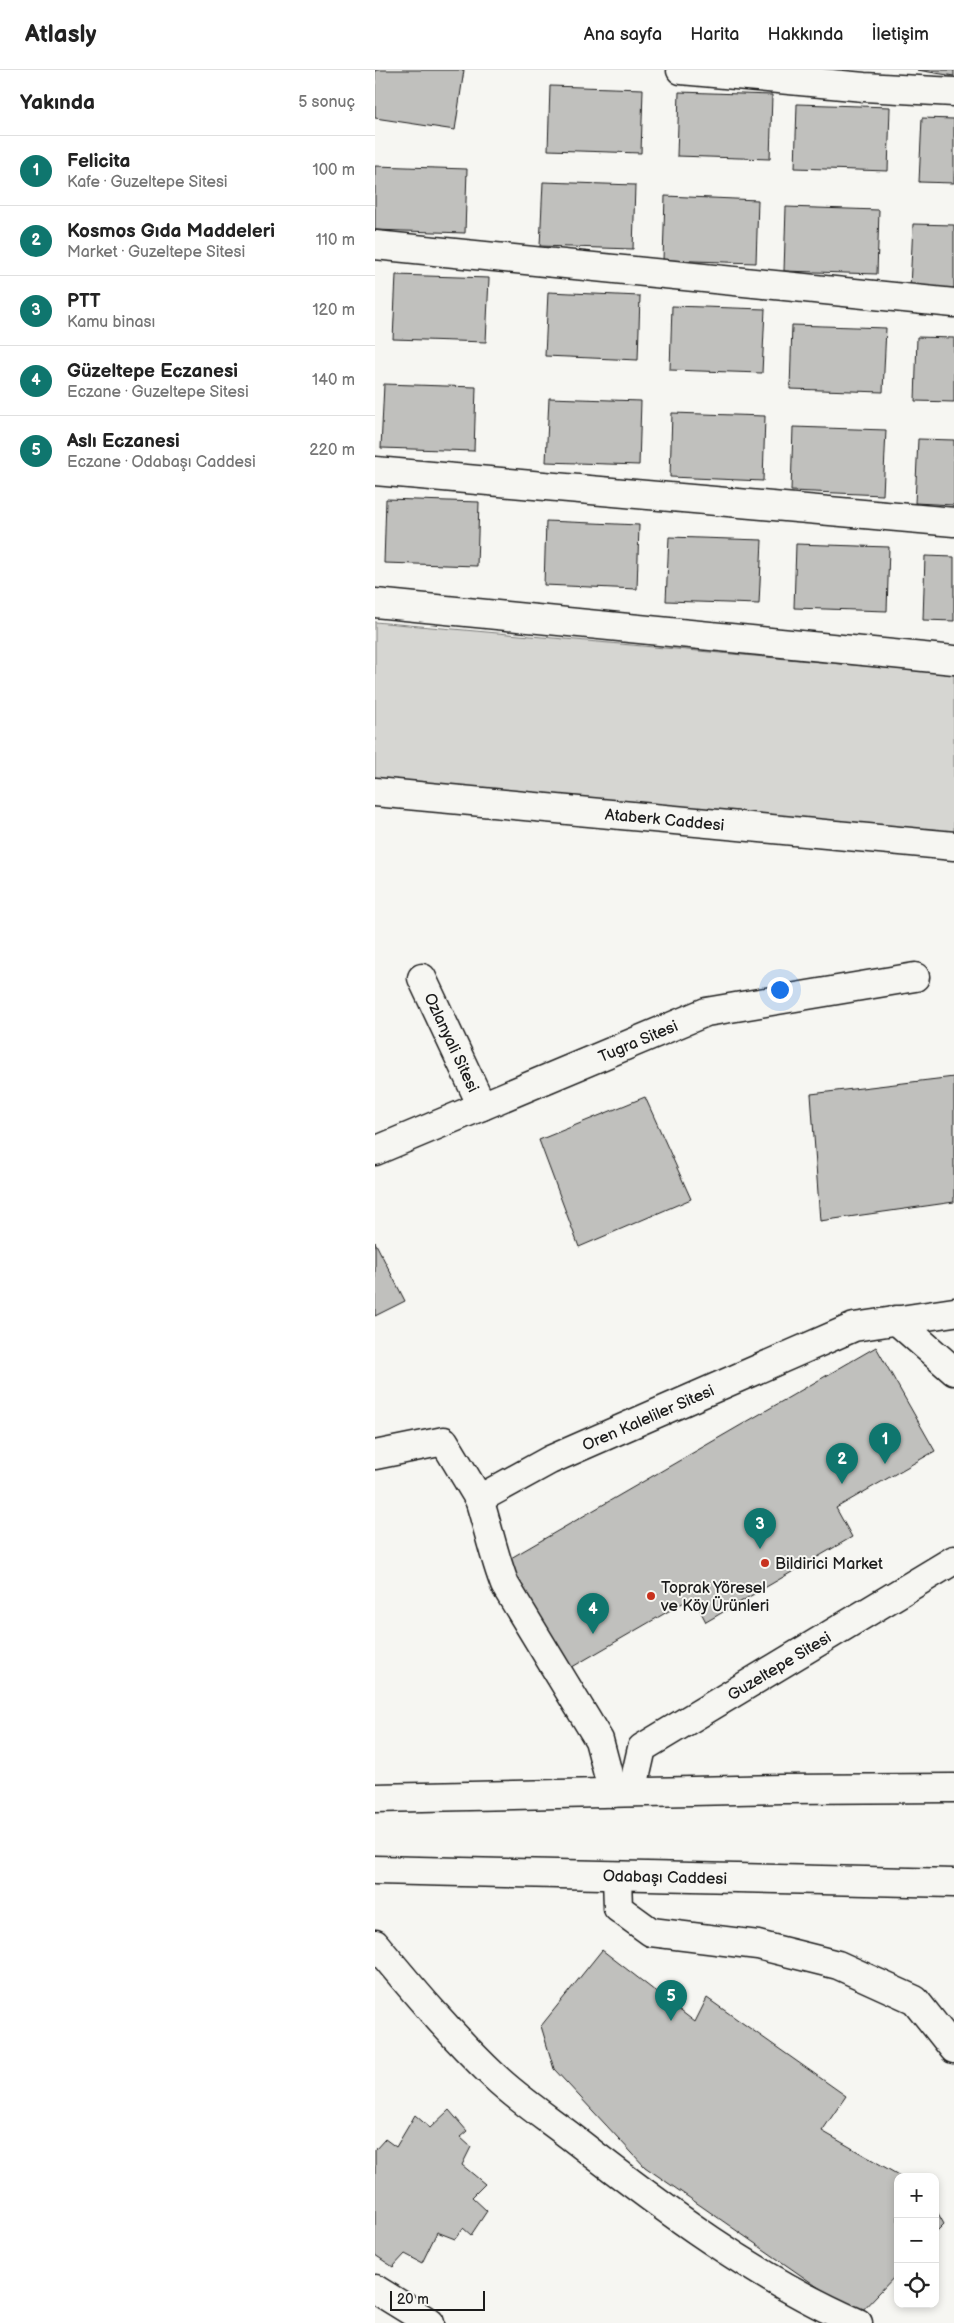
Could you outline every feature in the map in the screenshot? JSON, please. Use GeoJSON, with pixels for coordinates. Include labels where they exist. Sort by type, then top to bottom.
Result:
{"type":"FeatureCollection","features":[{"type":"Feature","properties":{"kind":"street"},"geometry":{"type":"LineString","coordinates":[[681,70],[864,87],[954,92]]}},
{"type":"Feature","properties":{"kind":"street"},"geometry":{"type":"LineString","coordinates":[[375,245],[954,303]]}},
{"type":"Feature","properties":{"kind":"street"},"geometry":{"type":"LineString","coordinates":[[375,471],[954,522]]}},
{"type":"Feature","properties":{"kind":"street"},"geometry":{"type":"LineString","coordinates":[[375,603],[954,660]]}},
{"type":"Feature","properties":{"kind":"street","name":"Ataberk Caddesi"},"geometry":{"type":"LineString","coordinates":[[375,792],[954,846]]}},
{"type":"Feature","properties":{"kind":"street","name":"Tugra Sitesi"},"geometry":{"type":"LineString","coordinates":[[375,1152],[706,1012],[915,977]]}},
{"type":"Feature","properties":{"kind":"street","name":"Ozlanyali Sitesi"},"geometry":{"type":"LineString","coordinates":[[422,978],[482,1106]]}},
{"type":"Feature","properties":{"kind":"street","name":"Oren Kaleliler Sitesi"},"geometry":{"type":"LineString","coordinates":[[479,1498],[550,1460],[854,1327],[954,1312]]}},
{"type":"Feature","properties":{"kind":"street"},"geometry":{"type":"LineString","coordinates":[[896,1320],[954,1371]]}},
{"type":"Feature","properties":{"kind":"street"},"geometry":{"type":"LineString","coordinates":[[375,1455],[444,1442],[479,1498],[492,1540],[495,1560],[505,1585],[599,1740],[623,1792]]}},
{"type":"Feature","properties":{"kind":"street","name":"Guzeltepe Sitesi"},"geometry":{"type":"LineString","coordinates":[[623,1792],[642,1748],[954,1560]]}},
{"type":"Feature","properties":{"kind":"street"},"geometry":{"type":"LineString","coordinates":[[375,1798],[623,1792],[954,1788]]}},
{"type":"Feature","properties":{"kind":"street","name":"Odabaşı Caddesi"},"geometry":{"type":"LineString","coordinates":[[375,1870],[617,1877],[954,1883]]}},
{"type":"Feature","properties":{"kind":"street"},"geometry":{"type":"LineString","coordinates":[[617,1877],[618,1908],[651,1932],[758,1945],[838,1965],[915,2000],[954,2049]]}},
{"type":"Feature","properties":{"kind":"street"},"geometry":{"type":"LineString","coordinates":[[375,1944],[422,2001],[495,2077],[630,2183],[737,2256],[826,2309],[858,2323]]}},
{"type":"Feature","properties":{"kind":"street"},"geometry":{"type":"LineString","coordinates":[[375,2288],[430,2323]]}},
{"type":"Feature","properties":{"kind":"shaded area"},"geometry":{"type":"Polygon","coordinates":[[[375,622],[954,674],[954,845],[375,782],[375,622]]]}},
{"type":"Feature","properties":{"kind":"building"},"geometry":{"type":"Polygon","coordinates":[[[375,70],[464,70],[455,130],[375,118],[375,70]]]}},
{"type":"Feature","properties":{"kind":"building"},"geometry":{"type":"Polygon","coordinates":[[[917,70],[954,70],[954,76],[917,70]]]}},
{"type":"Feature","properties":{"kind":"building"},"geometry":{"type":"Polygon","coordinates":[[[550,86],[643,89],[641,153],[548,150],[550,86]]]}},
{"type":"Feature","properties":{"kind":"building"},"geometry":{"type":"Polygon","coordinates":[[[679,92],[772,95],[770,159],[677,156],[679,92]]]}},
{"type":"Feature","properties":{"kind":"building"},"geometry":{"type":"Polygon","coordinates":[[[797,104],[890,107],[888,171],[795,168],[797,104]]]}},
{"type":"Feature","properties":{"kind":"building"},"geometry":{"type":"Polygon","coordinates":[[[922,118],[954,119],[954,183],[919,182],[922,118]]]}},
{"type":"Feature","properties":{"kind":"building"},"geometry":{"type":"Polygon","coordinates":[[[375,166],[467,169],[465,233],[375,230],[375,166]]]}},
{"type":"Feature","properties":{"kind":"building"},"geometry":{"type":"Polygon","coordinates":[[[543,182],[635,185],[633,249],[540,246],[543,182]]]}},
{"type":"Feature","properties":{"kind":"building"},"geometry":{"type":"Polygon","coordinates":[[[665,196],[758,200],[756,263],[663,260],[665,196]]]}},
{"type":"Feature","properties":{"kind":"building"},"geometry":{"type":"Polygon","coordinates":[[[786,207],[879,210],[877,274],[784,271],[786,207]]]}},
{"type":"Feature","properties":{"kind":"building"},"geometry":{"type":"Polygon","coordinates":[[[913,224],[954,225],[954,289],[910,288],[913,224]]]}},
{"type":"Feature","properties":{"kind":"building"},"geometry":{"type":"Polygon","coordinates":[[[396,275],[489,278],[486,342],[393,339],[396,275]]]}},
{"type":"Feature","properties":{"kind":"building"},"geometry":{"type":"Polygon","coordinates":[[[548,292],[640,296],[638,360],[545,356],[548,292]]]}},
{"type":"Feature","properties":{"kind":"building"},"geometry":{"type":"Polygon","coordinates":[[[672,306],[765,309],[762,373],[670,370],[672,306]]]}},
{"type":"Feature","properties":{"kind":"building"},"geometry":{"type":"Polygon","coordinates":[[[792,325],[886,328],[883,392],[790,389],[792,325]]]}},
{"type":"Feature","properties":{"kind":"building"},"geometry":{"type":"Polygon","coordinates":[[[917,337],[954,338],[954,402],[915,401],[917,337]]]}},
{"type":"Feature","properties":{"kind":"building"},"geometry":{"type":"Polygon","coordinates":[[[384,384],[476,387],[474,451],[381,448],[384,384]]]}},
{"type":"Feature","properties":{"kind":"building"},"geometry":{"type":"Polygon","coordinates":[[[549,398],[641,401],[639,465],[546,462],[549,398]]]}},
{"type":"Feature","properties":{"kind":"building"},"geometry":{"type":"Polygon","coordinates":[[[672,413],[765,416],[763,481],[670,477],[672,413]]]}},
{"type":"Feature","properties":{"kind":"building"},"geometry":{"type":"Polygon","coordinates":[[[793,427],[886,430],[883,495],[791,491],[793,427]]]}},
{"type":"Feature","properties":{"kind":"building"},"geometry":{"type":"Polygon","coordinates":[[[918,439],[954,440],[954,505],[915,503],[918,439]]]}},
{"type":"Feature","properties":{"kind":"building"},"geometry":{"type":"Polygon","coordinates":[[[386,499],[479,502],[477,566],[384,563],[386,499]]]}},
{"type":"Feature","properties":{"kind":"building"},"geometry":{"type":"Polygon","coordinates":[[[546,521],[639,525],[637,589],[544,585],[546,521]]]}},
{"type":"Feature","properties":{"kind":"building"},"geometry":{"type":"Polygon","coordinates":[[[669,537],[762,540],[759,604],[666,601],[669,537]]]}},
{"type":"Feature","properties":{"kind":"building"},"geometry":{"type":"Polygon","coordinates":[[[796,544],[889,547],[887,611],[794,608],[796,544]]]}},
{"type":"Feature","properties":{"kind":"building"},"geometry":{"type":"Polygon","coordinates":[[[925,556],[954,557],[954,621],[923,620],[925,556]]]}},
{"type":"Feature","properties":{"kind":"building"},"geometry":{"type":"Polygon","coordinates":[[[954,1077],[954,1202],[820,1221],[811,1094],[954,1077]]]}},
{"type":"Feature","properties":{"kind":"building"},"geometry":{"type":"Polygon","coordinates":[[[645,1097],[691,1199],[579,1247],[539,1140],[645,1097]]]}},
{"type":"Feature","properties":{"kind":"building"},"geometry":{"type":"Polygon","coordinates":[[[375,1242],[405,1301],[375,1316],[375,1242]]]}},
{"type":"Feature","properties":{"kind":"building"},"geometry":{"type":"Polygon","coordinates":[[[876,1347],[935,1451],[836,1508],[852,1537],[706,1622],[693,1597],[567,1670],[504,1562],[876,1347]]]}},
{"type":"Feature","properties":{"kind":"building"},"geometry":{"type":"Polygon","coordinates":[[[602,1950],[695,2022],[707,1998],[846,2096],[822,2131],[895,2173],[894,2277],[858,2315],[645,2167],[554,2069],[541,2026],[602,1950]]]}},
{"type":"Feature","properties":{"kind":"building"},"geometry":{"type":"Polygon","coordinates":[[[449,2110],[467,2131],[460,2137],[471,2147],[462,2165],[485,2184],[472,2197],[487,2211],[471,2235],[463,2228],[455,2239],[437,2232],[422,2263],[405,2254],[393,2267],[375,2255],[375,2150],[385,2139],[396,2147],[415,2115],[430,2128],[449,2110]]]}},
{"type":"Feature","properties":{"kind":"building"},"geometry":{"type":"Polygon","coordinates":[[[939,2215],[944,2224],[939,2229],[939,2215]]]}},
{"type":"Feature","properties":{"kind":"place","name":"Felicita"},"geometry":{"type":"Point","coordinates":[885,1464]}},
{"type":"Feature","properties":{"kind":"place","name":"Kosmos Gıda Maddeleri"},"geometry":{"type":"Point","coordinates":[842,1484]}},
{"type":"Feature","properties":{"kind":"place","name":"PTT"},"geometry":{"type":"Point","coordinates":[760,1549]}},
{"type":"Feature","properties":{"kind":"place","name":"Bildirici Market"},"geometry":{"type":"Point","coordinates":[765,1563]}},
{"type":"Feature","properties":{"kind":"place","name":"Toprak Yöresel ve Köy Ürünleri"},"geometry":{"type":"Point","coordinates":[651,1596]}},
{"type":"Feature","properties":{"kind":"place","name":"Güzeltepe Eczanesi"},"geometry":{"type":"Point","coordinates":[593,1634]}},
{"type":"Feature","properties":{"kind":"place","name":"Aslı Eczanesi"},"geometry":{"type":"Point","coordinates":[671,2021]}}]}
